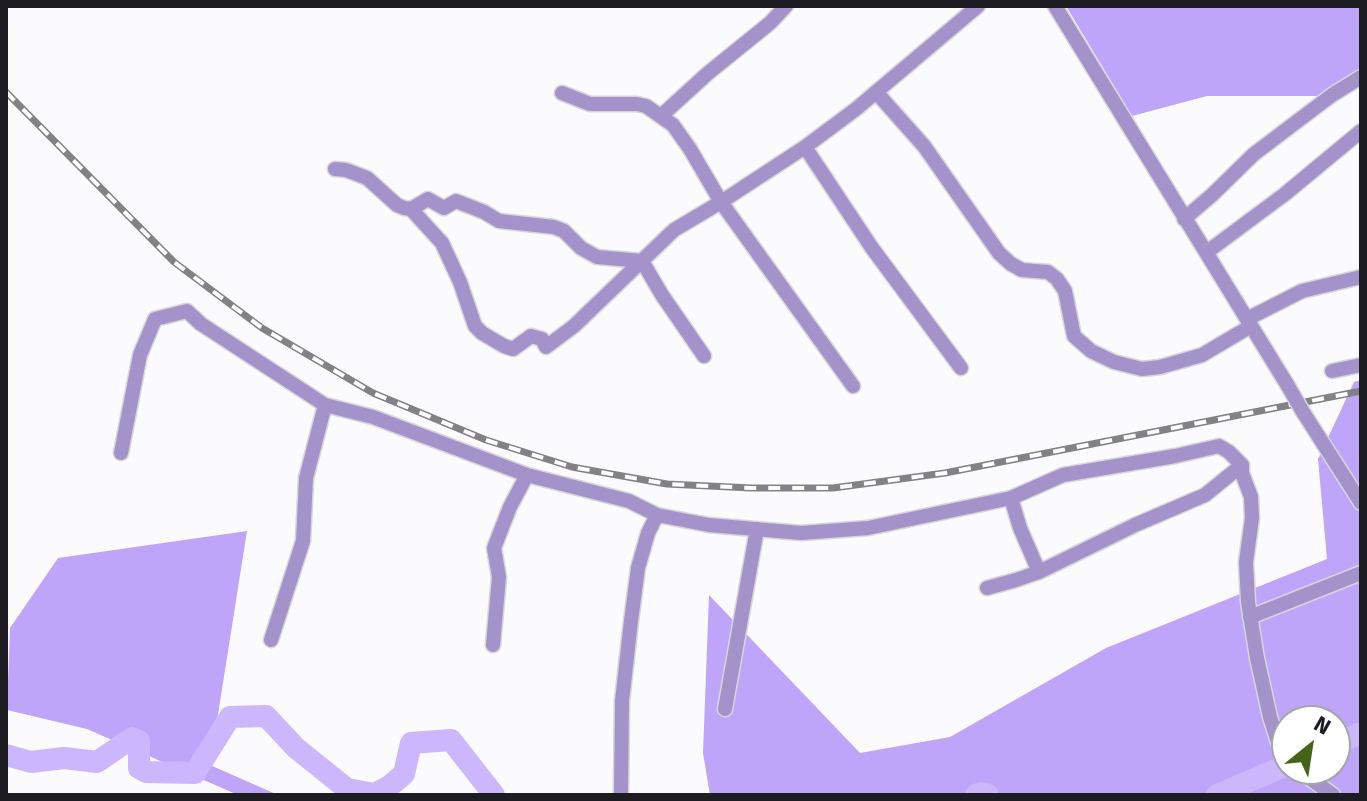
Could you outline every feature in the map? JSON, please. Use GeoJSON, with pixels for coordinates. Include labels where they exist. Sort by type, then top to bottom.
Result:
{"type":"FeatureCollection","features":[{"type":"Feature","properties":{"kind":"street"},"geometry":{"type":"LineString","coordinates":[[661,116],[786,6]]}},
{"type":"Feature","properties":{"kind":"street"},"geometry":{"type":"LineString","coordinates":[[411,209],[442,243],[475,326],[513,349],[531,336],[542,339],[546,347],[574,326],[674,230],[805,147],[978,6]]}},
{"type":"Feature","properties":{"kind":"street"},"geometry":{"type":"LineString","coordinates":[[1055,6],[1361,503]]}},
{"type":"Feature","properties":{"kind":"street"},"geometry":{"type":"LineString","coordinates":[[1184,219],[1254,154],[1361,77]]}},
{"type":"Feature","properties":{"kind":"street"},"geometry":{"type":"LineString","coordinates":[[876,92],[924,146],[999,253],[1022,270],[1048,272],[1057,279],[1065,291],[1074,336],[1091,351],[1114,362],[1142,369],[1202,355],[1249,322],[1302,291],[1361,277]]}},
{"type":"Feature","properties":{"kind":"street"},"geometry":{"type":"LineString","coordinates":[[562,93],[590,104],[646,106],[673,125],[721,202],[853,386]]}},
{"type":"Feature","properties":{"kind":"street"},"geometry":{"type":"LineString","coordinates":[[1207,252],[1285,194],[1361,131]]}},
{"type":"Feature","properties":{"kind":"street"},"geometry":{"type":"LineString","coordinates":[[805,147],[872,248],[961,368]]}},
{"type":"Feature","properties":{"kind":"street"},"geometry":{"type":"LineString","coordinates":[[335,169],[367,178],[404,208],[411,209],[428,199],[444,208],[456,201],[499,221],[554,227],[564,231],[581,248],[597,257],[642,261]]}},
{"type":"Feature","properties":{"kind":"street"},"geometry":{"type":"LineString","coordinates":[[642,261],[704,356]]}},
{"type":"Feature","properties":{"kind":"street"},"geometry":{"type":"LineString","coordinates":[[121,453],[140,355],[155,319],[187,311],[201,324],[325,405],[373,417],[527,475],[629,501],[657,515],[709,525],[801,533],[868,528],[1011,498],[1063,475],[1219,446],[1242,465],[1253,508],[1246,562],[1250,617],[1271,720]]}},
{"type":"Feature","properties":{"kind":"street"},"geometry":{"type":"LineString","coordinates":[[1332,371],[1361,365]]}},
{"type":"Feature","properties":{"kind":"street"},"geometry":{"type":"LineString","coordinates":[[271,640],[303,541],[306,478],[325,405]]}},
{"type":"Feature","properties":{"kind":"street"},"geometry":{"type":"LineString","coordinates":[[987,588],[1039,572],[1108,537],[1205,495],[1242,465]]}},
{"type":"Feature","properties":{"kind":"street"},"geometry":{"type":"LineString","coordinates":[[493,645],[499,577],[494,548],[527,475]]}},
{"type":"Feature","properties":{"kind":"street"},"geometry":{"type":"LineString","coordinates":[[1011,498],[1039,572]]}},
{"type":"Feature","properties":{"kind":"street"},"geometry":{"type":"LineString","coordinates":[[621,793],[622,701],[631,621],[638,568],[657,515]]}},
{"type":"Feature","properties":{"kind":"street"},"geometry":{"type":"LineString","coordinates":[[725,709],[757,529]]}},
{"type":"Feature","properties":{"kind":"street"},"geometry":{"type":"LineString","coordinates":[[1250,617],[1361,573]]}},
{"type":"Feature","properties":{"kind":"shaded area"},"geometry":{"type":"Polygon","coordinates":[[[1066,6],[1361,6],[1361,69],[1318,96],[1207,96],[1132,116],[1066,6]]]}},
{"type":"Feature","properties":{"kind":"shaded area"},"geometry":{"type":"Polygon","coordinates":[[[1361,380],[1361,795],[710,795],[703,753],[709,595],[860,753],[950,737],[1106,648],[1327,559],[1318,459],[1354,382],[1361,380]]]}},
{"type":"Feature","properties":{"kind":"shaded area"},"geometry":{"type":"Polygon","coordinates":[[[247,531],[210,765],[278,795],[238,795],[87,729],[7,710],[10,628],[58,558],[247,531]]]}},
{"type":"Feature","properties":{"kind":"waterway"},"geometry":{"type":"LineString","coordinates":[[6,755],[31,762],[64,758],[97,762],[132,738],[139,741],[139,768],[146,772],[195,773],[230,717],[266,716],[296,748],[347,789],[375,794],[404,774],[411,743],[451,740],[494,795]]}},
{"type":"Feature","properties":{"kind":"waterway"},"geometry":{"type":"LineString","coordinates":[[1351,737],[1361,733]]}},
{"type":"Feature","properties":{"kind":"waterway"},"geometry":{"type":"LineString","coordinates":[[1217,795],[1271,772]]}},
{"type":"Feature","properties":{"kind":"waterway"},"geometry":{"type":"LineString","coordinates":[[976,795],[988,795]]}},
{"type":"Feature","properties":{"kind":"railway"},"geometry":{"type":"LineString","coordinates":[[6,92],[174,262],[262,328],[373,393],[486,440],[572,467],[667,484],[833,488],[945,473],[1361,391]]}}]}
